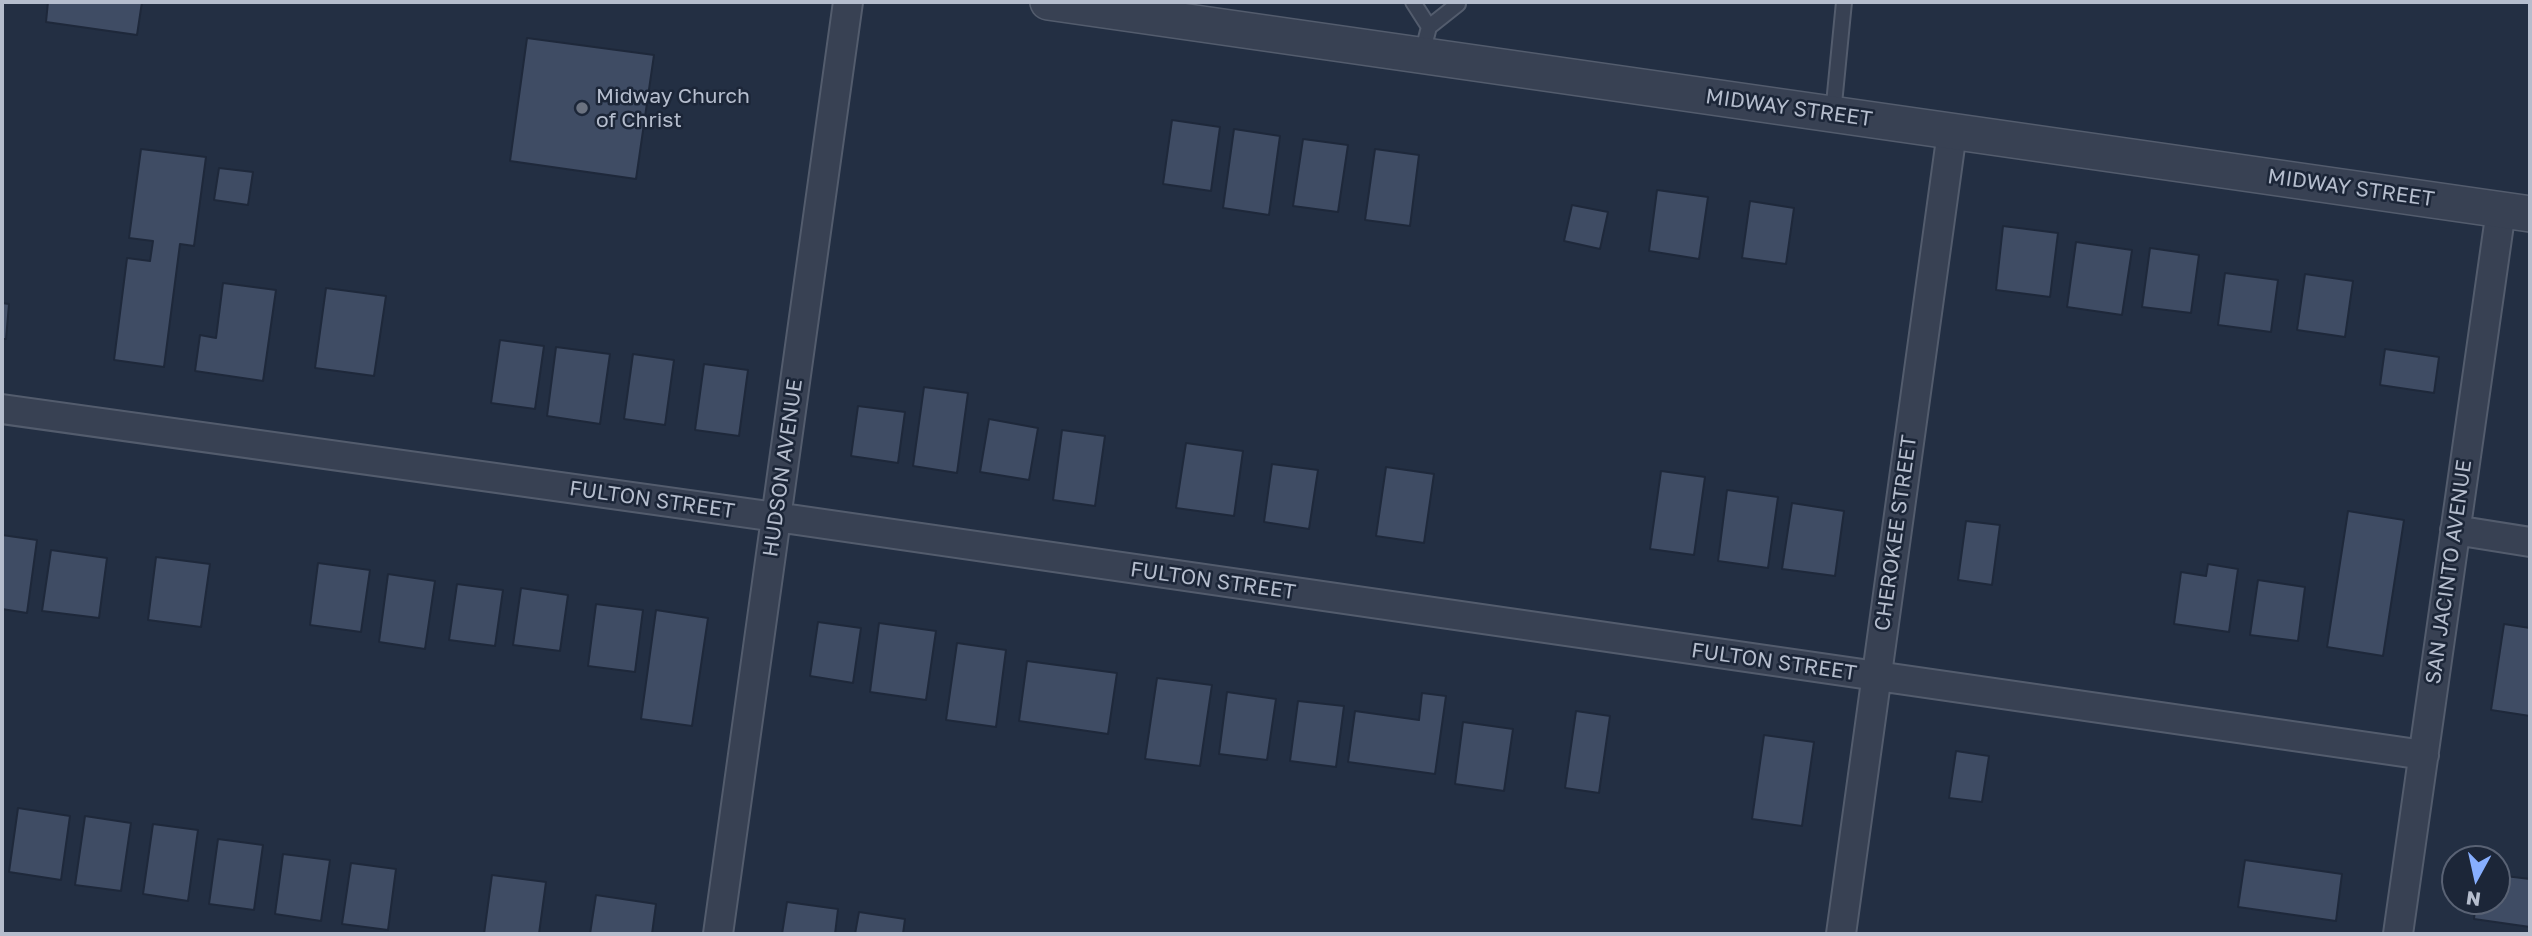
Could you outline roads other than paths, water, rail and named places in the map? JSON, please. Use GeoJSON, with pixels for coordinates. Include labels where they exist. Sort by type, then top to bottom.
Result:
{"type":"FeatureCollection","features":[{"type":"Feature","properties":{"kind":"street","name":"HUDSON AVENUE"},"geometry":{"type":"LineString","coordinates":[[718,934],[848,2]]}},
{"type":"Feature","properties":{"kind":"street","name":"MIDWAY STREET"},"geometry":{"type":"LineString","coordinates":[[1048,2],[1425,41],[1833,114],[2515,212]]}},
{"type":"Feature","properties":{"kind":"street","name":"CHEROKEE STREET"},"geometry":{"type":"LineString","coordinates":[[1841,934],[1952,132]]}},
{"type":"Feature","properties":{"kind":"street","name":"SAN JACINTO AVENUE"},"geometry":{"type":"LineString","coordinates":[[2398,934],[2455,530],[2515,212]]}},
{"type":"Feature","properties":{"kind":"street","name":"FULTON STREET"},"geometry":{"type":"LineString","coordinates":[[2,409],[776,517],[2424,755]]}},
{"type":"Feature","properties":{"kind":"street"},"geometry":{"type":"LineString","coordinates":[[2455,530],[2530,541]]}},
{"type":"Feature","properties":{"kind":"lane"},"geometry":{"type":"LineString","coordinates":[[1413,2],[1425,41]]}},
{"type":"Feature","properties":{"kind":"lane"},"geometry":{"type":"LineString","coordinates":[[1425,41],[1458,2]]}},
{"type":"Feature","properties":{"kind":"lane"},"geometry":{"type":"LineString","coordinates":[[1833,114],[1844,2]]}},
{"type":"Feature","properties":{"kind":"place","name":"Midway Church of Christ"},"geometry":{"type":"Point","coordinates":[582,108]}}]}
